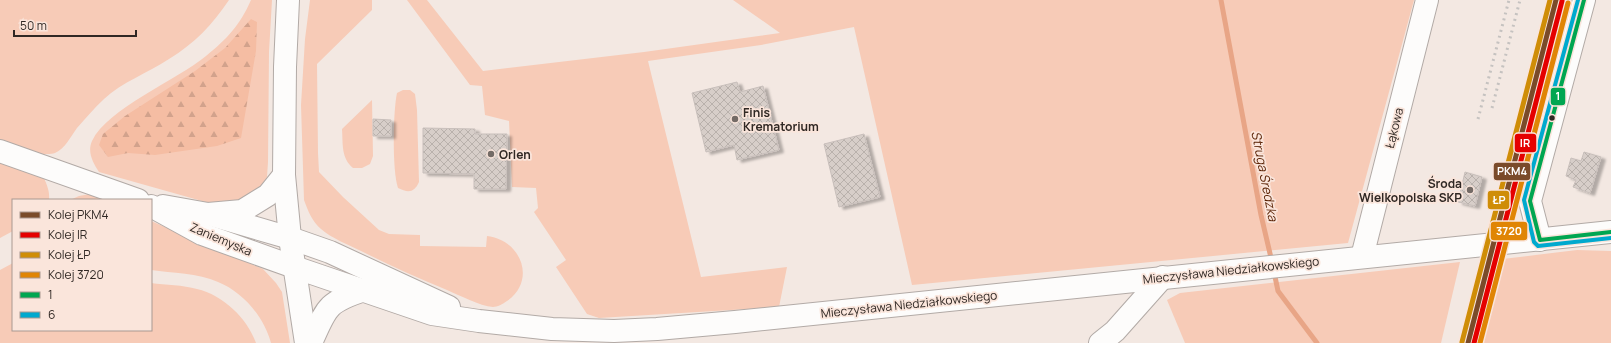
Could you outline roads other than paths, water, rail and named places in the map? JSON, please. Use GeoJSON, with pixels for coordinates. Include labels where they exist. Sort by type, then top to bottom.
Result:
{"type":"FeatureCollection","features":[{"type":"Feature","properties":{"kind":"main road"},"geometry":{"type":"LineString","coordinates":[[288,0],[285,67],[284,175],[290,238],[306,343]]}},
{"type":"Feature","properties":{"kind":"main road","name":"Łąkowa"},"geometry":{"type":"LineString","coordinates":[[1362,257],[1427,0]]}},
{"type":"Feature","properties":{"kind":"main road"},"geometry":{"type":"LineString","coordinates":[[1540,240],[1530,201],[1584,0]]}},
{"type":"Feature","properties":{"kind":"main road"},"geometry":{"type":"LineString","coordinates":[[0,151],[135,199]]}},
{"type":"Feature","properties":{"kind":"main road"},"geometry":{"type":"LineString","coordinates":[[208,214],[242,210],[268,196],[284,175]]}},
{"type":"Feature","properties":{"kind":"main road","name":"Zaniemyska"},"geometry":{"type":"LineString","coordinates":[[152,205],[208,214],[290,238]]}},
{"type":"Feature","properties":{"kind":"main road","name":"Zaniemyska"},"geometry":{"type":"LineString","coordinates":[[152,206],[202,234],[294,268]]}},
{"type":"Feature","properties":{"kind":"main road"},"geometry":{"type":"LineString","coordinates":[[1362,257],[1611,232]]}},
{"type":"Feature","properties":{"kind":"main road","name":"Mieczysława Niedziałkowskiego"},"geometry":{"type":"LineString","coordinates":[[290,238],[330,252],[479,321]]}},
{"type":"Feature","properties":{"kind":"main road","name":"Mieczysława Niedziałkowskiego"},"geometry":{"type":"LineString","coordinates":[[294,268],[364,290],[432,314],[552,329],[582,330],[657,329],[735,322],[1362,257]]}},
{"type":"Feature","properties":{"kind":"main road"},"geometry":{"type":"LineString","coordinates":[[1100,343],[1115,331],[1163,277]]}},
{"type":"Feature","properties":{"kind":"main road"},"geometry":{"type":"LineString","coordinates":[[311,343],[328,307],[336,301],[364,290]]}},
{"type":"Feature","properties":{"kind":"waterway","name":"Struga Średzka"},"geometry":{"type":"LineString","coordinates":[[1221,0],[1261,215],[1272,262]]}},
{"type":"Feature","properties":{"kind":"waterway","name":"Struga Średzka"},"geometry":{"type":"LineString","coordinates":[[1274,272],[1278,291],[1317,343]]}},
{"type":"Feature","properties":{"kind":"railway"},"geometry":{"type":"LineString","coordinates":[[1478,119],[1509,0]]}},
{"type":"Feature","properties":{"kind":"railway"},"geometry":{"type":"LineString","coordinates":[[1492,108],[1520,0]]}},
{"type":"Feature","properties":{"kind":"rail line","name":"ŁP"},"geometry":{"type":"LineString","coordinates":[[1462,342],[1550,0]]}},
{"type":"Feature","properties":{"kind":"rail line","name":"PKM4"},"geometry":{"type":"LineString","coordinates":[[1468,343],[1556,0]]}},
{"type":"Feature","properties":{"kind":"rail line","name":"IR"},"geometry":{"type":"LineString","coordinates":[[1474,343],[1562,1]]}},
{"type":"Feature","properties":{"kind":"rail line","name":"3720"},"geometry":{"type":"LineString","coordinates":[[1480,343],[1568,3]]}},
{"type":"Feature","properties":{"kind":"place","name":"Finis Krematorium"},"geometry":{"type":"Point","coordinates":[735,119]}},
{"type":"Feature","properties":{"kind":"place","name":"Orlen"},"geometry":{"type":"Point","coordinates":[491,154]}},
{"type":"Feature","properties":{"kind":"place","name":"Środa Wielkopolska SKP"},"geometry":{"type":"Point","coordinates":[1470,190]}}]}
